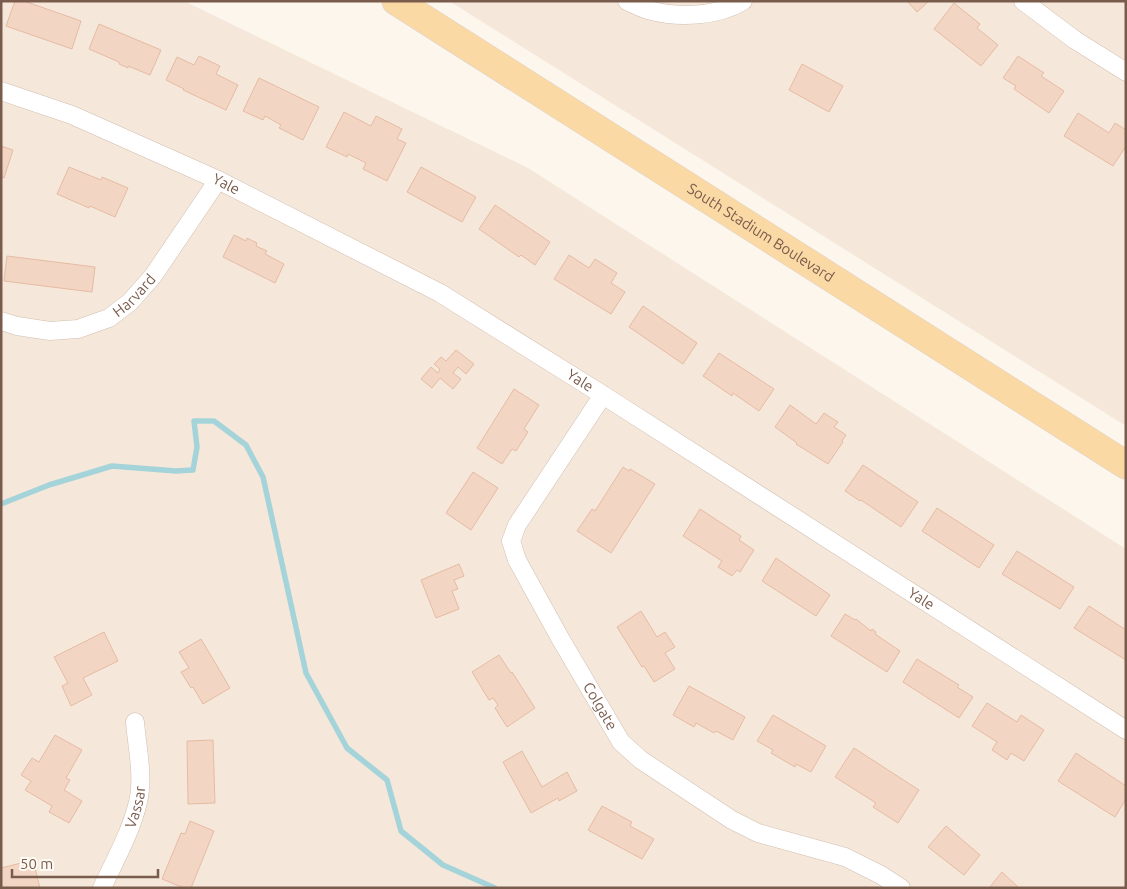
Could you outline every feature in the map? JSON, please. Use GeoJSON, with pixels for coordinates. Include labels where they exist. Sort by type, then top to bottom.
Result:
{"type":"FeatureCollection","features":[{"type":"Feature","properties":{"kind":"main road","name":"South Stadium Boulevard"},"geometry":{"type":"LineString","coordinates":[[396,1],[1126,465]]}},
{"type":"Feature","properties":{"kind":"street"},"geometry":{"type":"LineString","coordinates":[[626,1],[648,10],[690,16],[734,7],[743,1]]}},
{"type":"Feature","properties":{"kind":"street"},"geometry":{"type":"LineString","coordinates":[[1023,1],[1075,40],[1126,72]]}},
{"type":"Feature","properties":{"kind":"street","name":"Yale"},"geometry":{"type":"LineString","coordinates":[[1,91],[72,115],[218,180],[440,293],[603,395],[1126,730]]}},
{"type":"Feature","properties":{"kind":"street","name":"Harvard"},"geometry":{"type":"LineString","coordinates":[[1,321],[50,331],[78,329],[109,318],[130,302],[153,276],[218,180]]}},
{"type":"Feature","properties":{"kind":"street","name":"Colgate"},"geometry":{"type":"LineString","coordinates":[[603,395],[517,525],[511,541],[517,560],[526,577],[621,742],[641,760],[732,820],[765,836],[845,857],[881,875],[901,888]]}},
{"type":"Feature","properties":{"kind":"street","name":"Vassar"},"geometry":{"type":"LineString","coordinates":[[102,888],[128,832],[138,801],[140,772],[134,722]]}},
{"type":"Feature","properties":{"kind":"shaded area"},"geometry":{"type":"Polygon","coordinates":[[[1,1],[184,1],[528,168],[1126,549],[1126,888],[1,888],[1,1]]]}},
{"type":"Feature","properties":{"kind":"shaded area"},"geometry":{"type":"Polygon","coordinates":[[[449,1],[1126,1],[1126,426],[449,1]]]}},
{"type":"Feature","properties":{"kind":"building"},"geometry":{"type":"Polygon","coordinates":[[[15,1],[24,1],[81,21],[72,49],[6,26],[15,1]]]}},
{"type":"Feature","properties":{"kind":"building"},"geometry":{"type":"Polygon","coordinates":[[[907,1],[929,1],[917,12],[907,1]]]}},
{"type":"Feature","properties":{"kind":"building"},"geometry":{"type":"Polygon","coordinates":[[[954,3],[980,24],[977,28],[998,45],[981,66],[934,29],[954,3]]]}},
{"type":"Feature","properties":{"kind":"building"},"geometry":{"type":"Polygon","coordinates":[[[99,24],[161,50],[150,75],[128,66],[128,68],[89,49],[99,24]]]}},
{"type":"Feature","properties":{"kind":"building"},"geometry":{"type":"Polygon","coordinates":[[[199,56],[220,66],[216,74],[238,85],[226,110],[166,80],[177,57],[194,65],[199,56]]]}},
{"type":"Feature","properties":{"kind":"building"},"geometry":{"type":"Polygon","coordinates":[[[1018,56],[1044,73],[1041,76],[1064,91],[1049,113],[1014,89],[1016,86],[1003,78],[1018,56]]]}},
{"type":"Feature","properties":{"kind":"building"},"geometry":{"type":"Polygon","coordinates":[[[802,64],[843,86],[829,112],[789,90],[802,64]]]}},
{"type":"Feature","properties":{"kind":"building"},"geometry":{"type":"Polygon","coordinates":[[[259,78],[319,107],[303,140],[279,128],[281,125],[265,116],[263,120],[243,111],[259,78]]]}},
{"type":"Feature","properties":{"kind":"building"},"geometry":{"type":"Polygon","coordinates":[[[344,112],[371,126],[376,116],[402,129],[397,139],[406,143],[387,181],[363,169],[366,163],[348,154],[347,157],[326,147],[344,112]]]}},
{"type":"Feature","properties":{"kind":"building"},"geometry":{"type":"Polygon","coordinates":[[[1078,113],[1109,133],[1115,123],[1126,130],[1126,146],[1113,166],[1064,136],[1078,113]]]}},
{"type":"Feature","properties":{"kind":"building"},"geometry":{"type":"Polygon","coordinates":[[[1,146],[13,150],[4,178],[1,177],[1,146]]]}},
{"type":"Feature","properties":{"kind":"building"},"geometry":{"type":"Polygon","coordinates":[[[69,167],[101,180],[102,177],[128,188],[115,217],[57,194],[69,167]]]}},
{"type":"Feature","properties":{"kind":"building"},"geometry":{"type":"Polygon","coordinates":[[[421,167],[476,197],[462,222],[407,192],[421,167]]]}},
{"type":"Feature","properties":{"kind":"building"},"geometry":{"type":"Polygon","coordinates":[[[495,205],[550,242],[535,265],[521,255],[519,257],[479,229],[495,205]]]}},
{"type":"Feature","properties":{"kind":"building"},"geometry":{"type":"Polygon","coordinates":[[[234,235],[246,241],[247,238],[257,243],[256,246],[267,251],[265,254],[284,264],[275,283],[223,257],[234,235]]]}},
{"type":"Feature","properties":{"kind":"building"},"geometry":{"type":"Polygon","coordinates":[[[569,255],[589,268],[595,259],[617,273],[611,283],[625,292],[611,314],[554,279],[569,255]]]}},
{"type":"Feature","properties":{"kind":"building"},"geometry":{"type":"Polygon","coordinates":[[[7,256],[95,267],[92,292],[4,281],[7,256]]]}},
{"type":"Feature","properties":{"kind":"building"},"geometry":{"type":"Polygon","coordinates":[[[643,306],[697,343],[683,364],[629,327],[643,306]]]}},
{"type":"Feature","properties":{"kind":"building"},"geometry":{"type":"Polygon","coordinates":[[[456,350],[474,364],[466,374],[458,367],[453,373],[461,379],[453,389],[440,378],[432,388],[421,379],[431,367],[438,373],[440,369],[434,364],[441,357],[446,361],[456,350]]]}},
{"type":"Feature","properties":{"kind":"building"},"geometry":{"type":"Polygon","coordinates":[[[719,353],[774,389],[759,411],[733,393],[732,396],[703,376],[719,353]]]}},
{"type":"Feature","properties":{"kind":"building"},"geometry":{"type":"Polygon","coordinates":[[[514,389],[539,405],[524,429],[528,432],[516,451],[512,449],[502,464],[477,448],[514,389]]]}},
{"type":"Feature","properties":{"kind":"building"},"geometry":{"type":"Polygon","coordinates":[[[790,405],[816,424],[824,413],[838,422],[834,427],[846,435],[828,464],[796,444],[775,427],[790,405]]]}},
{"type":"Feature","properties":{"kind":"building"},"geometry":{"type":"Polygon","coordinates":[[[863,465],[918,502],[901,527],[845,491],[863,465]]]}},
{"type":"Feature","properties":{"kind":"building"},"geometry":{"type":"Polygon","coordinates":[[[623,467],[629,471],[630,469],[655,484],[611,553],[577,531],[592,509],[595,511],[623,467]]]}},
{"type":"Feature","properties":{"kind":"building"},"geometry":{"type":"Polygon","coordinates":[[[473,472],[498,488],[471,530],[446,513],[473,472]]]}},
{"type":"Feature","properties":{"kind":"building"},"geometry":{"type":"Polygon","coordinates":[[[937,508],[994,545],[979,568],[922,531],[937,508]]]}},
{"type":"Feature","properties":{"kind":"building"},"geometry":{"type":"Polygon","coordinates":[[[700,509],[741,536],[739,540],[754,550],[740,572],[737,570],[732,576],[718,567],[722,561],[683,536],[700,509]]]}},
{"type":"Feature","properties":{"kind":"building"},"geometry":{"type":"Polygon","coordinates":[[[1017,551],[1074,587],[1060,609],[1002,574],[1017,551]]]}},
{"type":"Feature","properties":{"kind":"building"},"geometry":{"type":"Polygon","coordinates":[[[776,558],[830,595],[816,616],[762,581],[776,558]]]}},
{"type":"Feature","properties":{"kind":"building"},"geometry":{"type":"Polygon","coordinates":[[[459,564],[464,576],[454,580],[458,589],[452,591],[459,609],[436,618],[421,580],[459,564]]]}},
{"type":"Feature","properties":{"kind":"building"},"geometry":{"type":"Polygon","coordinates":[[[1089,606],[1126,630],[1126,660],[1074,628],[1089,606]]]}},
{"type":"Feature","properties":{"kind":"building"},"geometry":{"type":"Polygon","coordinates":[[[641,611],[657,637],[665,632],[675,647],[665,653],[675,669],[654,682],[644,666],[642,667],[617,627],[641,611]]]}},
{"type":"Feature","properties":{"kind":"building"},"geometry":{"type":"Polygon","coordinates":[[[845,614],[856,619],[871,631],[872,629],[876,632],[875,634],[900,651],[887,672],[831,636],[845,614]]]}},
{"type":"Feature","properties":{"kind":"building"},"geometry":{"type":"Polygon","coordinates":[[[104,632],[118,661],[83,678],[92,695],[71,706],[62,686],[68,683],[54,657],[104,632]]]}},
{"type":"Feature","properties":{"kind":"building"},"geometry":{"type":"Polygon","coordinates":[[[201,639],[230,688],[203,704],[181,672],[189,668],[179,652],[201,639]]]}},
{"type":"Feature","properties":{"kind":"building"},"geometry":{"type":"Polygon","coordinates":[[[499,655],[535,708],[507,727],[495,708],[498,705],[493,698],[489,700],[472,672],[499,655]]]}},
{"type":"Feature","properties":{"kind":"building"},"geometry":{"type":"Polygon","coordinates":[[[917,659],[959,685],[957,687],[973,697],[959,718],[903,682],[917,659]]]}},
{"type":"Feature","properties":{"kind":"building"},"geometry":{"type":"Polygon","coordinates":[[[689,686],[745,717],[733,740],[716,731],[714,733],[696,723],[694,727],[673,715],[689,686]]]}},
{"type":"Feature","properties":{"kind":"building"},"geometry":{"type":"Polygon","coordinates":[[[987,703],[1017,722],[1021,715],[1044,730],[1024,761],[1011,753],[1007,760],[992,750],[997,742],[972,726],[987,703]]]}},
{"type":"Feature","properties":{"kind":"building"},"geometry":{"type":"Polygon","coordinates":[[[773,715],[826,746],[811,772],[796,764],[795,767],[771,753],[773,750],[757,741],[773,715]]]}},
{"type":"Feature","properties":{"kind":"building"},"geometry":{"type":"Polygon","coordinates":[[[55,735],[82,750],[66,778],[70,780],[64,790],[82,801],[69,823],[49,812],[52,806],[25,790],[31,781],[21,775],[32,758],[39,762],[55,735]]]}},
{"type":"Feature","properties":{"kind":"building"},"geometry":{"type":"Polygon","coordinates":[[[213,740],[215,803],[188,804],[187,741],[213,740]]]}},
{"type":"Feature","properties":{"kind":"building"},"geometry":{"type":"Polygon","coordinates":[[[854,748],[919,790],[898,823],[873,807],[876,803],[835,777],[854,748]]]}},
{"type":"Feature","properties":{"kind":"building"},"geometry":{"type":"Polygon","coordinates":[[[522,751],[542,787],[567,772],[577,791],[559,801],[558,798],[531,813],[503,762],[522,751]]]}},
{"type":"Feature","properties":{"kind":"building"},"geometry":{"type":"Polygon","coordinates":[[[1076,753],[1126,786],[1126,799],[1115,817],[1058,781],[1076,753]]]}},
{"type":"Feature","properties":{"kind":"building"},"geometry":{"type":"Polygon","coordinates":[[[602,806],[632,822],[630,826],[654,839],[642,859],[588,830],[602,806]]]}},
{"type":"Feature","properties":{"kind":"building"},"geometry":{"type":"Polygon","coordinates":[[[190,821],[214,831],[191,888],[184,888],[162,879],[181,833],[185,834],[190,821]]]}},
{"type":"Feature","properties":{"kind":"building"},"geometry":{"type":"Polygon","coordinates":[[[946,826],[980,855],[964,875],[928,847],[946,826]]]}},
{"type":"Feature","properties":{"kind":"building"},"geometry":{"type":"Polygon","coordinates":[[[33,860],[40,888],[1,888],[1,868],[33,860]]]}},
{"type":"Feature","properties":{"kind":"building"},"geometry":{"type":"Polygon","coordinates":[[[1002,872],[1019,888],[989,888],[1002,872]]]}},
{"type":"Feature","properties":{"kind":"waterway"},"geometry":{"type":"LineString","coordinates":[[1,504],[49,485],[112,466],[176,471],[193,470],[197,447],[194,421],[214,421],[246,445],[263,477],[306,673],[347,748],[387,780],[401,831],[443,865],[495,888]]}}]}
